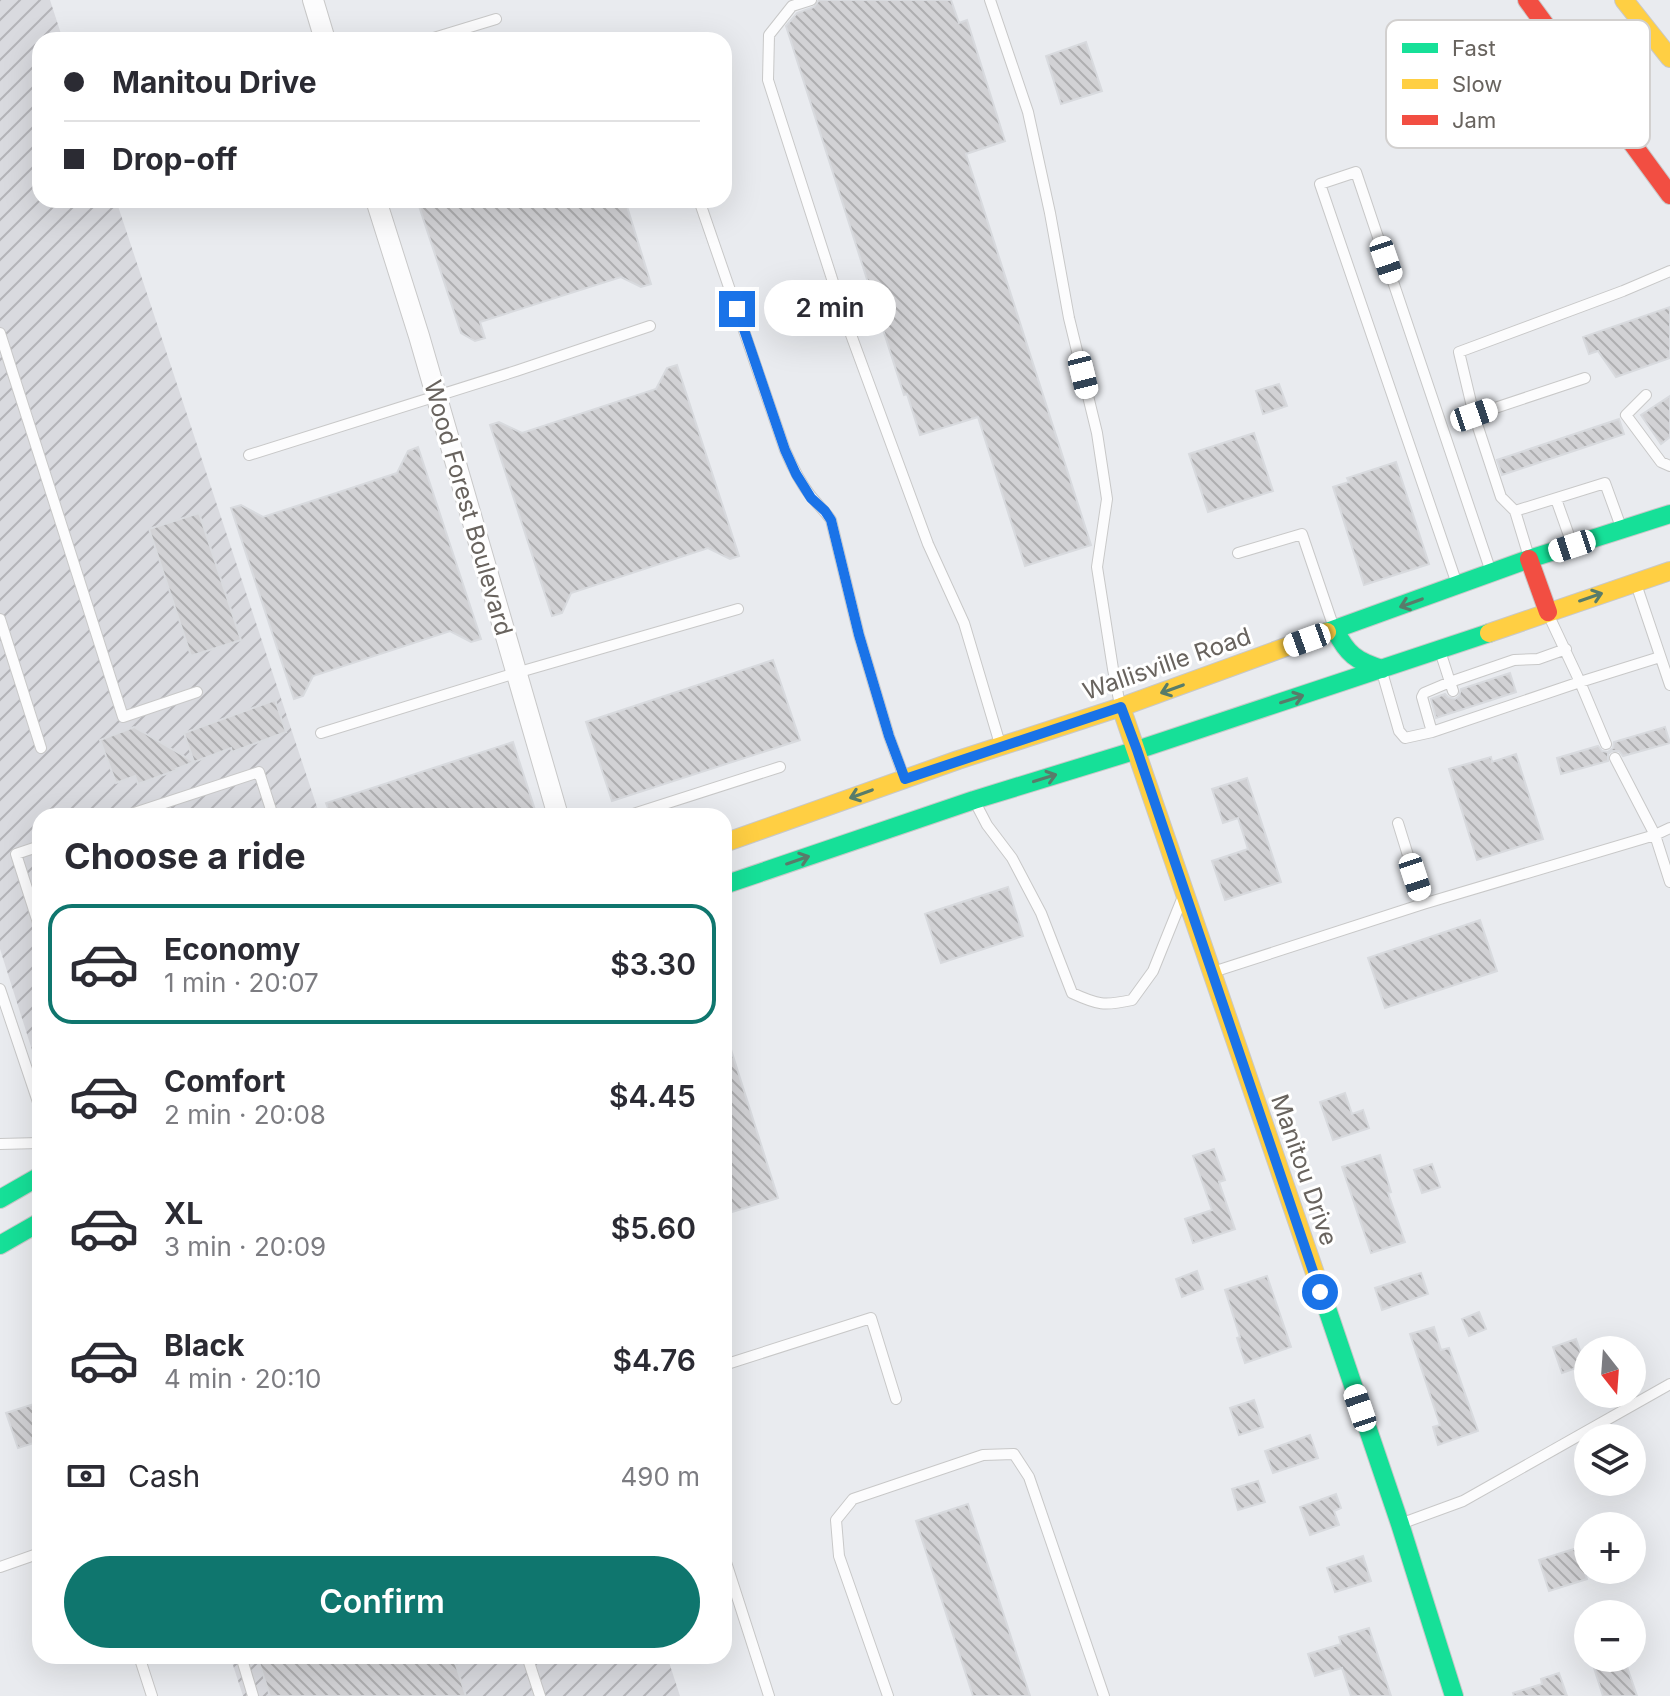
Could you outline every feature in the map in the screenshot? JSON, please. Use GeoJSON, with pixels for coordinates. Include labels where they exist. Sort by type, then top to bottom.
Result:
{"type":"FeatureCollection","features":[{"type":"Feature","properties":{"kind":"main road"},"geometry":{"type":"LineString","coordinates":[[1527,0],[1542,20]]}},
{"type":"Feature","properties":{"kind":"main road"},"geometry":{"type":"LineString","coordinates":[[1625,3],[1639,20]]}},
{"type":"Feature","properties":{"kind":"main road"},"geometry":{"type":"LineString","coordinates":[[1650,34],[1670,58]]}},
{"type":"Feature","properties":{"kind":"main road"},"geometry":{"type":"LineString","coordinates":[[1636,148],[1670,195]]}},
{"type":"Feature","properties":{"kind":"main road","name":"Wallisville Road"},"geometry":{"type":"LineString","coordinates":[[732,882],[966,780],[1001,746],[1121,707],[1529,559],[1670,514]]}},
{"type":"Feature","properties":{"kind":"main road"},"geometry":{"type":"LineString","coordinates":[[1529,559],[1548,612]]}},
{"type":"Feature","properties":{"kind":"main road","name":"Wallisville Road"},"geometry":{"type":"LineString","coordinates":[[732,840],[905,779],[966,780],[1137,750],[1670,571]]}},
{"type":"Feature","properties":{"kind":"main road"},"geometry":{"type":"LineString","coordinates":[[1335,630],[1344,651],[1362,663],[1382,669]]}},
{"type":"Feature","properties":{"kind":"main road","name":"Manitou Drive"},"geometry":{"type":"LineString","coordinates":[[1121,707],[1400,1524],[1454,1696]]}},
{"type":"Feature","properties":{"kind":"main road"},"geometry":{"type":"LineString","coordinates":[[0,1199],[32,1181]]}},
{"type":"Feature","properties":{"kind":"main road"},"geometry":{"type":"LineString","coordinates":[[0,1245],[32,1227]]}},
{"type":"Feature","properties":{"kind":"street"},"geometry":{"type":"LineString","coordinates":[[313,0],[323,32]]}},
{"type":"Feature","properties":{"kind":"street","name":"Wood Forest Boulevard"},"geometry":{"type":"LineString","coordinates":[[378,208],[436,394],[556,808]]}},
{"type":"Feature","properties":{"kind":"lane"},"geometry":{"type":"LineString","coordinates":[[811,0],[792,6],[769,35],[768,80],[843,313],[928,544],[964,623],[1001,746]]}},
{"type":"Feature","properties":{"kind":"lane"},"geometry":{"type":"LineString","coordinates":[[990,0],[1028,112],[1069,318],[1097,433],[1107,499],[1097,567],[1121,707]]}},
{"type":"Feature","properties":{"kind":"lane"},"geometry":{"type":"LineString","coordinates":[[453,32],[496,19]]}},
{"type":"Feature","properties":{"kind":"lane"},"geometry":{"type":"LineString","coordinates":[[1458,586],[1320,184],[1356,172],[1492,573]]}},
{"type":"Feature","properties":{"kind":"lane"},"geometry":{"type":"LineString","coordinates":[[702,208],[785,450],[811,498],[831,520],[859,635],[905,779]]}},
{"type":"Feature","properties":{"kind":"lane"},"geometry":{"type":"LineString","coordinates":[[1529,559],[1515,511],[1501,497],[1474,415],[1459,352],[1670,271]]}},
{"type":"Feature","properties":{"kind":"lane"},"geometry":{"type":"LineString","coordinates":[[249,455],[650,326]]}},
{"type":"Feature","properties":{"kind":"lane"},"geometry":{"type":"LineString","coordinates":[[0,333],[123,717],[197,692]]}},
{"type":"Feature","properties":{"kind":"lane"},"geometry":{"type":"LineString","coordinates":[[1474,415],[1585,378]]}},
{"type":"Feature","properties":{"kind":"lane"},"geometry":{"type":"LineString","coordinates":[[1646,395],[1626,415],[1661,462],[1670,466]]}},
{"type":"Feature","properties":{"kind":"lane"},"geometry":{"type":"LineString","coordinates":[[1515,511],[1605,483],[1621,529]]}},
{"type":"Feature","properties":{"kind":"lane"},"geometry":{"type":"LineString","coordinates":[[1556,499],[1572,546]]}},
{"type":"Feature","properties":{"kind":"lane"},"geometry":{"type":"LineString","coordinates":[[1238,553],[1302,534],[1335,630]]}},
{"type":"Feature","properties":{"kind":"lane"},"geometry":{"type":"LineString","coordinates":[[1635,582],[1670,685]]}},
{"type":"Feature","properties":{"kind":"lane"},"geometry":{"type":"LineString","coordinates":[[321,733],[738,609]]}},
{"type":"Feature","properties":{"kind":"lane"},"geometry":{"type":"LineString","coordinates":[[1548,612],[1606,744]]}},
{"type":"Feature","properties":{"kind":"lane"},"geometry":{"type":"LineString","coordinates":[[0,619],[41,748]]}},
{"type":"Feature","properties":{"kind":"lane"},"geometry":{"type":"LineString","coordinates":[[1432,732],[1422,697],[1428,690],[1452,687],[1494,672],[1514,660],[1538,659],[1566,649]]}},
{"type":"Feature","properties":{"kind":"lane"},"geometry":{"type":"LineString","coordinates":[[1439,650],[1452,687]]}},
{"type":"Feature","properties":{"kind":"lane"},"geometry":{"type":"LineString","coordinates":[[1382,669],[1401,735],[1411,738],[1432,732],[1461,716],[1504,702],[1660,657]]}},
{"type":"Feature","properties":{"kind":"lane"},"geometry":{"type":"LineString","coordinates":[[1615,758],[1655,835],[1670,882]]}},
{"type":"Feature","properties":{"kind":"lane"},"geometry":{"type":"LineString","coordinates":[[652,808],[780,767]]}},
{"type":"Feature","properties":{"kind":"lane"},"geometry":{"type":"LineString","coordinates":[[149,808],[259,772],[270,808]]}},
{"type":"Feature","properties":{"kind":"lane"},"geometry":{"type":"LineString","coordinates":[[966,780],[987,825],[1012,858],[1041,913],[1072,993],[1107,1005],[1132,1000],[1153,971],[1184,892]]}},
{"type":"Feature","properties":{"kind":"lane"},"geometry":{"type":"LineString","coordinates":[[1398,823],[1423,904]]}},
{"type":"Feature","properties":{"kind":"lane"},"geometry":{"type":"LineString","coordinates":[[1211,972],[1670,828]]}},
{"type":"Feature","properties":{"kind":"lane"},"geometry":{"type":"LineString","coordinates":[[32,849],[16,854],[32,904]]}},
{"type":"Feature","properties":{"kind":"lane"},"geometry":{"type":"LineString","coordinates":[[0,989],[32,1084]]}},
{"type":"Feature","properties":{"kind":"lane"},"geometry":{"type":"LineString","coordinates":[[0,1144],[32,1143]]}},
{"type":"Feature","properties":{"kind":"lane"},"geometry":{"type":"LineString","coordinates":[[732,1362],[871,1318],[896,1399]]}},
{"type":"Feature","properties":{"kind":"lane"},"geometry":{"type":"LineString","coordinates":[[1400,1524],[1463,1501],[1670,1384]]}},
{"type":"Feature","properties":{"kind":"lane"},"geometry":{"type":"LineString","coordinates":[[888,1696],[839,1556],[836,1520],[853,1499],[983,1455],[1014,1454],[1029,1477],[1104,1696]]}},
{"type":"Feature","properties":{"kind":"lane"},"geometry":{"type":"LineString","coordinates":[[0,1567],[32,1556]]}},
{"type":"Feature","properties":{"kind":"lane"},"geometry":{"type":"LineString","coordinates":[[732,1581],[769,1696]]}},
{"type":"Feature","properties":{"kind":"lane"},"geometry":{"type":"LineString","coordinates":[[142,1664],[152,1696]]}},
{"type":"Feature","properties":{"kind":"lane"},"geometry":{"type":"LineString","coordinates":[[243,1664],[253,1696]]}},
{"type":"Feature","properties":{"kind":"lane"},"geometry":{"type":"LineString","coordinates":[[530,1664],[540,1696]]}},
{"type":"Feature","properties":{"kind":"shaded area"},"geometry":{"type":"Polygon","coordinates":[[[0,0],[50,0],[60,32],[32,32],[32,208],[119,208],[317,808],[32,808],[32,1050],[0,949],[0,0]]]}},
{"type":"Feature","properties":{"kind":"shaded area"},"geometry":{"type":"Polygon","coordinates":[[[233,1664],[670,1664],[680,1696],[243,1696],[233,1664]]]}},
{"type":"Feature","properties":{"kind":"building"},"geometry":{"type":"Polygon","coordinates":[[[819,0],[951,0],[959,23],[967,20],[1005,141],[966,154],[1091,545],[1025,566],[978,417],[920,435],[907,394],[904,395],[786,26],[797,13],[814,7],[819,0]]]}},
{"type":"Feature","properties":{"kind":"building"},"geometry":{"type":"Polygon","coordinates":[[[1086,42],[1102,91],[1061,104],[1046,56],[1086,42]]]}},
{"type":"Feature","properties":{"kind":"building"},"geometry":{"type":"Polygon","coordinates":[[[420,208],[627,208],[651,284],[641,287],[621,277],[480,322],[485,338],[475,341],[461,333],[420,208]]]}},
{"type":"Feature","properties":{"kind":"building"},"geometry":{"type":"Polygon","coordinates":[[[1670,307],[1670,358],[1616,377],[1598,351],[1589,354],[1583,337],[1670,307]]]}},
{"type":"Feature","properties":{"kind":"building"},"geometry":{"type":"Polygon","coordinates":[[[677,365],[739,556],[730,559],[708,548],[571,593],[562,613],[552,616],[490,425],[499,422],[522,433],[656,389],[667,368],[677,365]]]}},
{"type":"Feature","properties":{"kind":"building"},"geometry":{"type":"Polygon","coordinates":[[[1279,384],[1287,406],[1263,414],[1256,391],[1279,384]]]}},
{"type":"Feature","properties":{"kind":"building"},"geometry":{"type":"Polygon","coordinates":[[[1670,396],[1670,437],[1661,444],[1641,415],[1670,396]]]}},
{"type":"Feature","properties":{"kind":"building"},"geometry":{"type":"Polygon","coordinates":[[[1619,419],[1624,434],[1502,475],[1497,460],[1619,419]]]}},
{"type":"Feature","properties":{"kind":"building"},"geometry":{"type":"Polygon","coordinates":[[[1254,433],[1273,491],[1208,512],[1189,454],[1254,433]]]}},
{"type":"Feature","properties":{"kind":"building"},"geometry":{"type":"Polygon","coordinates":[[[418,447],[481,639],[471,642],[450,631],[313,676],[303,696],[294,699],[231,508],[241,505],[263,517],[397,473],[408,451],[418,447]]]}},
{"type":"Feature","properties":{"kind":"building"},"geometry":{"type":"Polygon","coordinates":[[[1396,462],[1429,564],[1364,585],[1333,487],[1349,482],[1347,478],[1396,462]]]}},
{"type":"Feature","properties":{"kind":"building"},"geometry":{"type":"Polygon","coordinates":[[[199,513],[241,640],[191,656],[149,529],[199,513]]]}},
{"type":"Feature","properties":{"kind":"building"},"geometry":{"type":"Polygon","coordinates":[[[773,660],[800,740],[612,801],[586,722],[773,660]]]}},
{"type":"Feature","properties":{"kind":"building"},"geometry":{"type":"Polygon","coordinates":[[[1510,673],[1516,692],[1436,718],[1431,699],[1445,694],[1455,699],[1461,689],[1510,673]]]}},
{"type":"Feature","properties":{"kind":"building"},"geometry":{"type":"Polygon","coordinates":[[[275,700],[286,732],[194,762],[184,733],[275,700]]]}},
{"type":"Feature","properties":{"kind":"building"},"geometry":{"type":"Polygon","coordinates":[[[134,727],[194,762],[138,784],[135,776],[116,783],[100,740],[134,727]]]}},
{"type":"Feature","properties":{"kind":"building"},"geometry":{"type":"Polygon","coordinates":[[[1665,727],[1670,743],[1623,756],[1619,751],[1612,751],[1608,754],[1608,761],[1561,774],[1557,758],[1598,746],[1608,752],[1614,742],[1665,727]]]}},
{"type":"Feature","properties":{"kind":"building"},"geometry":{"type":"Polygon","coordinates":[[[513,742],[534,808],[328,808],[326,803],[513,742]]]}},
{"type":"Feature","properties":{"kind":"building"},"geometry":{"type":"Polygon","coordinates":[[[1516,754],[1543,839],[1477,860],[1449,769],[1491,757],[1492,762],[1516,754]]]}},
{"type":"Feature","properties":{"kind":"building"},"geometry":{"type":"Polygon","coordinates":[[[1247,778],[1281,882],[1225,900],[1212,861],[1248,849],[1238,818],[1223,823],[1212,789],[1247,778]]]}},
{"type":"Feature","properties":{"kind":"building"},"geometry":{"type":"Polygon","coordinates":[[[1008,887],[1023,936],[941,963],[925,914],[1008,887]]]}},
{"type":"Feature","properties":{"kind":"building"},"geometry":{"type":"Polygon","coordinates":[[[1480,920],[1497,971],[1385,1008],[1368,958],[1480,920]]]}},
{"type":"Feature","properties":{"kind":"building"},"geometry":{"type":"Polygon","coordinates":[[[732,1053],[778,1198],[732,1212],[732,1053]]]}},
{"type":"Feature","properties":{"kind":"building"},"geometry":{"type":"Polygon","coordinates":[[[1345,1093],[1352,1114],[1363,1110],[1369,1128],[1333,1140],[1320,1102],[1345,1093]]]}},
{"type":"Feature","properties":{"kind":"building"},"geometry":{"type":"Polygon","coordinates":[[[1214,1149],[1225,1180],[1219,1182],[1235,1229],[1193,1243],[1185,1219],[1212,1210],[1193,1156],[1214,1149]]]}},
{"type":"Feature","properties":{"kind":"building"},"geometry":{"type":"Polygon","coordinates":[[[1380,1155],[1391,1192],[1388,1193],[1405,1242],[1371,1253],[1342,1167],[1380,1155]]]}},
{"type":"Feature","properties":{"kind":"building"},"geometry":{"type":"Polygon","coordinates":[[[1432,1164],[1440,1187],[1422,1193],[1414,1170],[1432,1164]]]}},
{"type":"Feature","properties":{"kind":"building"},"geometry":{"type":"Polygon","coordinates":[[[1197,1271],[1203,1289],[1182,1297],[1176,1279],[1197,1271]]]}},
{"type":"Feature","properties":{"kind":"building"},"geometry":{"type":"Polygon","coordinates":[[[1421,1273],[1428,1294],[1382,1310],[1375,1288],[1421,1273]]]}},
{"type":"Feature","properties":{"kind":"building"},"geometry":{"type":"Polygon","coordinates":[[[1267,1276],[1291,1347],[1245,1363],[1225,1290],[1267,1276]]]}},
{"type":"Feature","properties":{"kind":"building"},"geometry":{"type":"Polygon","coordinates":[[[1479,1312],[1486,1329],[1469,1336],[1462,1319],[1479,1312]]]}},
{"type":"Feature","properties":{"kind":"building"},"geometry":{"type":"Polygon","coordinates":[[[1434,1327],[1441,1350],[1449,1348],[1478,1431],[1438,1445],[1433,1427],[1440,1425],[1410,1334],[1434,1327]]]}},
{"type":"Feature","properties":{"kind":"building"},"geometry":{"type":"Polygon","coordinates":[[[1574,1340],[1574,1369],[1562,1373],[1553,1347],[1574,1340]]]}},
{"type":"Feature","properties":{"kind":"building"},"geometry":{"type":"Polygon","coordinates":[[[1254,1400],[1263,1427],[1239,1435],[1230,1408],[1254,1400]]]}},
{"type":"Feature","properties":{"kind":"building"},"geometry":{"type":"Polygon","coordinates":[[[32,1405],[32,1444],[18,1448],[6,1413],[32,1405]]]}},
{"type":"Feature","properties":{"kind":"building"},"geometry":{"type":"Polygon","coordinates":[[[1310,1435],[1318,1458],[1273,1473],[1265,1451],[1310,1435]]]}},
{"type":"Feature","properties":{"kind":"building"},"geometry":{"type":"Polygon","coordinates":[[[1258,1481],[1265,1502],[1238,1510],[1232,1489],[1258,1481]]]}},
{"type":"Feature","properties":{"kind":"building"},"geometry":{"type":"Polygon","coordinates":[[[1336,1494],[1341,1508],[1334,1511],[1339,1525],[1310,1535],[1300,1507],[1336,1494]]]}},
{"type":"Feature","properties":{"kind":"building"},"geometry":{"type":"Polygon","coordinates":[[[968,1504],[1030,1696],[973,1696],[916,1521],[968,1504]]]}},
{"type":"Feature","properties":{"kind":"building"},"geometry":{"type":"Polygon","coordinates":[[[1574,1549],[1574,1583],[1549,1591],[1539,1560],[1574,1549]]]}},
{"type":"Feature","properties":{"kind":"building"},"geometry":{"type":"Polygon","coordinates":[[[1363,1556],[1371,1581],[1335,1592],[1327,1568],[1363,1556]]]}},
{"type":"Feature","properties":{"kind":"building"},"geometry":{"type":"Polygon","coordinates":[[[1369,1628],[1391,1696],[1351,1696],[1342,1668],[1315,1676],[1308,1654],[1341,1644],[1339,1637],[1369,1628]]]}},
{"type":"Feature","properties":{"kind":"building"},"geometry":{"type":"Polygon","coordinates":[[[260,1664],[456,1664],[466,1696],[270,1696],[260,1664]]]}},
{"type":"Feature","properties":{"kind":"building"},"geometry":{"type":"Polygon","coordinates":[[[1595,1672],[1629,1672],[1637,1696],[1603,1696],[1595,1672]]]}},
{"type":"Feature","properties":{"kind":"building"},"geometry":{"type":"Polygon","coordinates":[[[1559,1673],[1567,1696],[1514,1696],[1513,1693],[1542,1684],[1541,1679],[1559,1673]]]}},
{"type":"Feature","properties":{"kind":"traffic: fast"},"geometry":{"type":"LineString","coordinates":[[1327,632],[1529,559],[1670,514]]}},
{"type":"Feature","properties":{"kind":"traffic: fast"},"geometry":{"type":"LineString","coordinates":[[1335,630],[1353,656],[1382,669]]}},
{"type":"Feature","properties":{"kind":"traffic: fast"},"geometry":{"type":"LineString","coordinates":[[732,882],[974,800],[1137,750],[1489,633]]}},
{"type":"Feature","properties":{"kind":"traffic: fast"},"geometry":{"type":"LineString","coordinates":[[0,1199],[32,1181]]}},
{"type":"Feature","properties":{"kind":"traffic: fast"},"geometry":{"type":"LineString","coordinates":[[0,1245],[32,1227]]}},
{"type":"Feature","properties":{"kind":"traffic: fast"},"geometry":{"type":"LineString","coordinates":[[1317,1279],[1454,1696]]}},
{"type":"Feature","properties":{"kind":"traffic: slow"},"geometry":{"type":"LineString","coordinates":[[1624,0],[1640,20]]}},
{"type":"Feature","properties":{"kind":"traffic: slow"},"geometry":{"type":"LineString","coordinates":[[1650,33],[1670,58]]}},
{"type":"Feature","properties":{"kind":"traffic: slow"},"geometry":{"type":"LineString","coordinates":[[1489,633],[1670,571]]}},
{"type":"Feature","properties":{"kind":"traffic: slow"},"geometry":{"type":"LineString","coordinates":[[732,840],[958,760],[1121,707],[1327,632]]}},
{"type":"Feature","properties":{"kind":"traffic: slow"},"geometry":{"type":"LineString","coordinates":[[1121,707],[1317,1279]]}},
{"type":"Feature","properties":{"kind":"traffic: jam"},"geometry":{"type":"LineString","coordinates":[[1527,0],[1542,20]]}},
{"type":"Feature","properties":{"kind":"traffic: jam"},"geometry":{"type":"LineString","coordinates":[[1636,148],[1670,195]]}},
{"type":"Feature","properties":{"kind":"traffic: jam"},"geometry":{"type":"LineString","coordinates":[[1529,559],[1548,612]]}},
{"type":"Feature","properties":{"kind":"route"},"geometry":{"type":"LineString","coordinates":[[737,309],[785,450],[811,498],[831,520],[859,635],[905,779],[1121,707],[1320,1292]]}}]}
